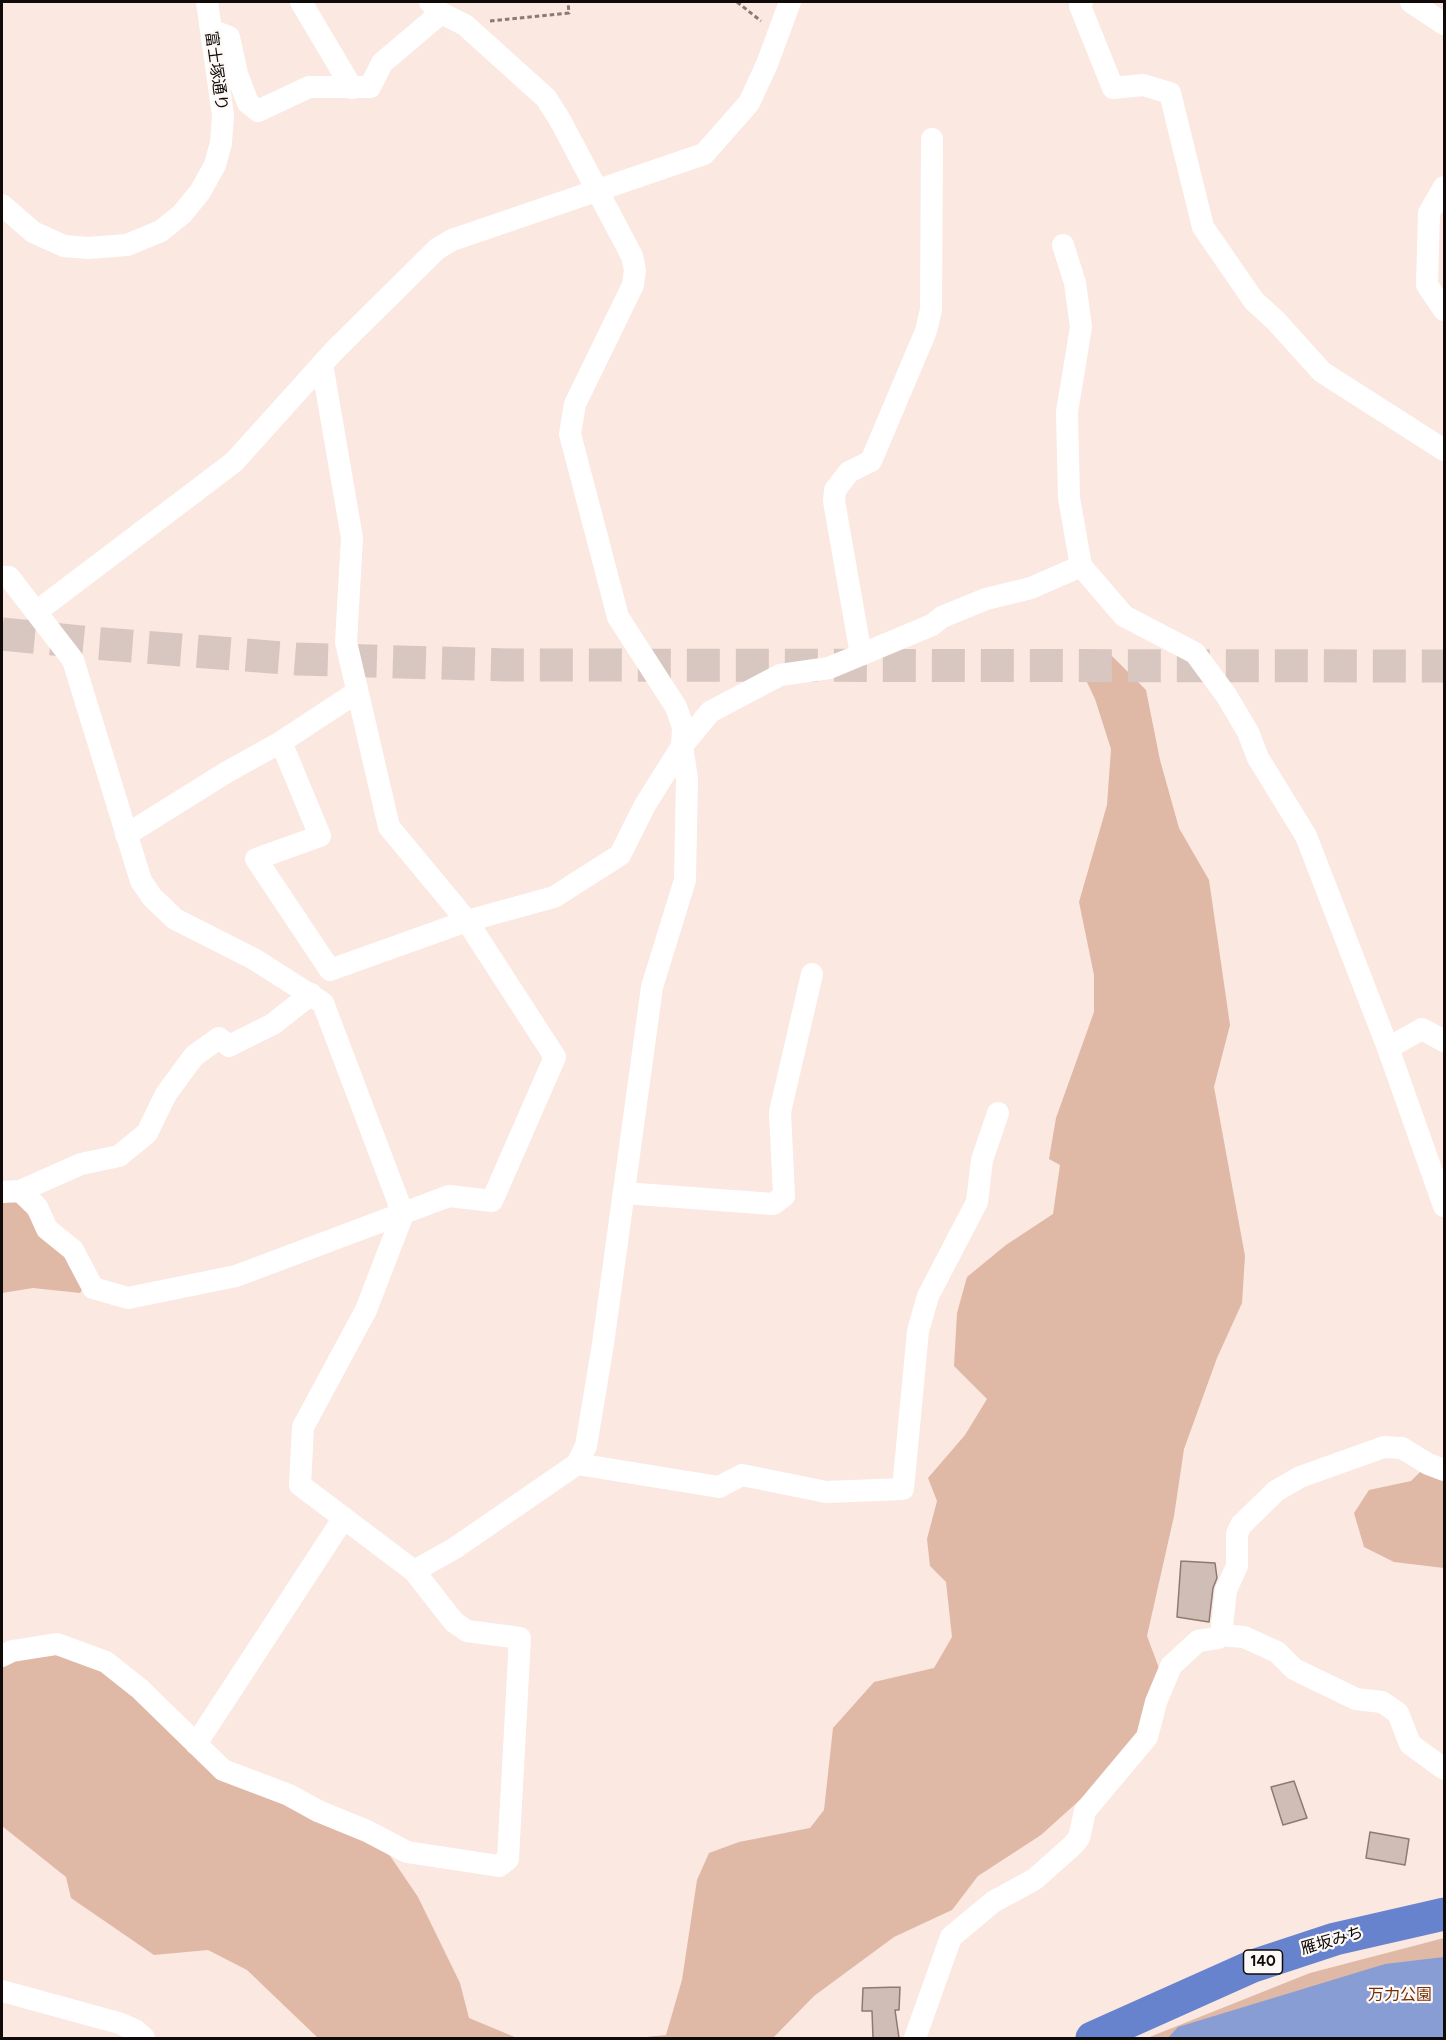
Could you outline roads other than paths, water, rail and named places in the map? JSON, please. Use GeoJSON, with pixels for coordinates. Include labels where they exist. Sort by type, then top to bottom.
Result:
{"type":"FeatureCollection","features":[{"type":"Feature","properties":{"kind":"highway","name":"雁坂みち"},"geometry":{"type":"LineString","coordinates":[[1092,2038],[1253,1966],[1335,1939],[1444,1914]]}},
{"type":"Feature","properties":{"kind":"street","name":"富士塚通り"},"geometry":{"type":"LineString","coordinates":[[2,205],[33,232],[64,246],[88,248],[127,246],[160,231],[182,214],[205,183],[214,165],[220,143],[223,115],[207,2]]}},
{"type":"Feature","properties":{"kind":"street"},"geometry":{"type":"LineString","coordinates":[[301,2],[352,88]]}},
{"type":"Feature","properties":{"kind":"street"},"geometry":{"type":"LineString","coordinates":[[36,612],[234,462],[322,364],[437,249],[452,240],[704,154],[749,103],[767,64],[790,2]]}},
{"type":"Feature","properties":{"kind":"street"},"geometry":{"type":"LineString","coordinates":[[1082,2],[1080,6],[1113,88],[1143,85],[1170,93],[1203,227],[1254,301],[1275,320],[1322,372],[1444,450]]}},
{"type":"Feature","properties":{"kind":"street"},"geometry":{"type":"LineString","coordinates":[[1411,2],[1444,24]]}},
{"type":"Feature","properties":{"kind":"street"},"geometry":{"type":"LineString","coordinates":[[211,30],[229,37],[237,74],[248,103],[258,111],[309,87],[370,87],[382,63],[435,7],[465,25],[546,98],[632,256],[635,270],[633,285],[575,404],[570,434],[618,617],[676,707],[683,727],[682,746],[687,779],[685,880],[652,987],[586,1446],[577,1464],[455,1548],[414,1571]]}},
{"type":"Feature","properties":{"kind":"street"},"geometry":{"type":"LineString","coordinates":[[861,655],[834,501],[835,490],[849,472],[871,461],[926,331],[931,310],[932,139]]}},
{"type":"Feature","properties":{"kind":"street"},"geometry":{"type":"LineString","coordinates":[[1444,187],[1429,213],[1427,285],[1444,310]]}},
{"type":"Feature","properties":{"kind":"street"},"geometry":{"type":"LineString","coordinates":[[1063,245],[1075,283],[1081,327],[1067,412],[1069,498],[1081,566],[1124,616],[1196,653],[1226,695],[1248,732],[1258,758],[1306,836],[1388,1048],[1444,1206]]}},
{"type":"Feature","properties":{"kind":"street"},"geometry":{"type":"LineString","coordinates":[[10,1191],[37,1207],[47,1229],[73,1250],[93,1288],[128,1298],[236,1276],[449,1196],[492,1201],[555,1057],[467,921],[389,826],[346,642],[352,538],[322,364]]}},
{"type":"Feature","properties":{"kind":"street"},"geometry":{"type":"LineString","coordinates":[[281,742],[320,836],[256,859],[330,970],[467,921],[554,897],[620,855],[645,805],[682,746],[710,712],[780,675],[829,668],[932,625],[942,617],[986,599],[1031,588],[1081,566]]}},
{"type":"Feature","properties":{"kind":"street"},"geometry":{"type":"LineString","coordinates":[[2,578],[9,577],[73,660],[141,881],[152,897],[175,919],[254,959],[323,1003],[403,1214],[366,1310],[303,1427],[299,1453],[300,1485],[414,1571],[454,1622],[468,1631],[520,1638],[508,1859],[499,1866],[407,1852],[367,1831],[318,1811],[290,1795],[222,1770],[140,1689],[106,1662],[57,1644],[12,1651],[2,1656]]}},
{"type":"Feature","properties":{"kind":"street"},"geometry":{"type":"LineString","coordinates":[[126,835],[227,772],[281,742],[357,692]]}},
{"type":"Feature","properties":{"kind":"street"},"geometry":{"type":"LineString","coordinates":[[624,1193],[772,1204],[784,1196],[780,1112],[812,974]]}},
{"type":"Feature","properties":{"kind":"street"},"geometry":{"type":"LineString","coordinates":[[10,1191],[81,1164],[119,1156],[147,1132],[166,1094],[194,1056],[219,1038],[229,1046],[273,1024],[311,994]]}},
{"type":"Feature","properties":{"kind":"street"},"geometry":{"type":"LineString","coordinates":[[1388,1048],[1422,1029],[1444,1041]]}},
{"type":"Feature","properties":{"kind":"street"},"geometry":{"type":"LineString","coordinates":[[577,1464],[719,1487],[742,1475],[826,1492],[903,1489],[918,1331],[928,1296],[977,1202],[982,1160],[998,1113]]}},
{"type":"Feature","properties":{"kind":"street"},"geometry":{"type":"LineString","coordinates":[[1215,1637],[1226,1590],[1237,1566],[1237,1534],[1241,1525],[1276,1491],[1300,1477],[1384,1447],[1402,1448],[1428,1464],[1444,1470]]}},
{"type":"Feature","properties":{"kind":"street"},"geometry":{"type":"LineString","coordinates":[[196,1744],[343,1519]]}},
{"type":"Feature","properties":{"kind":"street"},"geometry":{"type":"LineString","coordinates":[[915,2038],[951,1937],[993,1902],[1035,1879],[1079,1838],[1085,1811],[1147,1737],[1156,1702],[1171,1666],[1198,1641],[1215,1637],[1244,1637],[1277,1652],[1294,1669],[1356,1699],[1382,1702],[1398,1713],[1410,1744],[1444,1769]]}},
{"type":"Feature","properties":{"kind":"street"},"geometry":{"type":"LineString","coordinates":[[2,1990],[119,2023],[135,2030],[144,2038]]}},
{"type":"Feature","properties":{"kind":"water","name":"万力公園"},"geometry":{"type":"Polygon","coordinates":[[[1444,1957],[1444,2038],[1168,2038],[1178,2027],[1385,1964],[1444,1957]]]}},
{"type":"Feature","properties":{"kind":"tunnel"},"geometry":{"type":"LineString","coordinates":[[2,634],[297,659],[509,665],[1444,666]]}}]}
